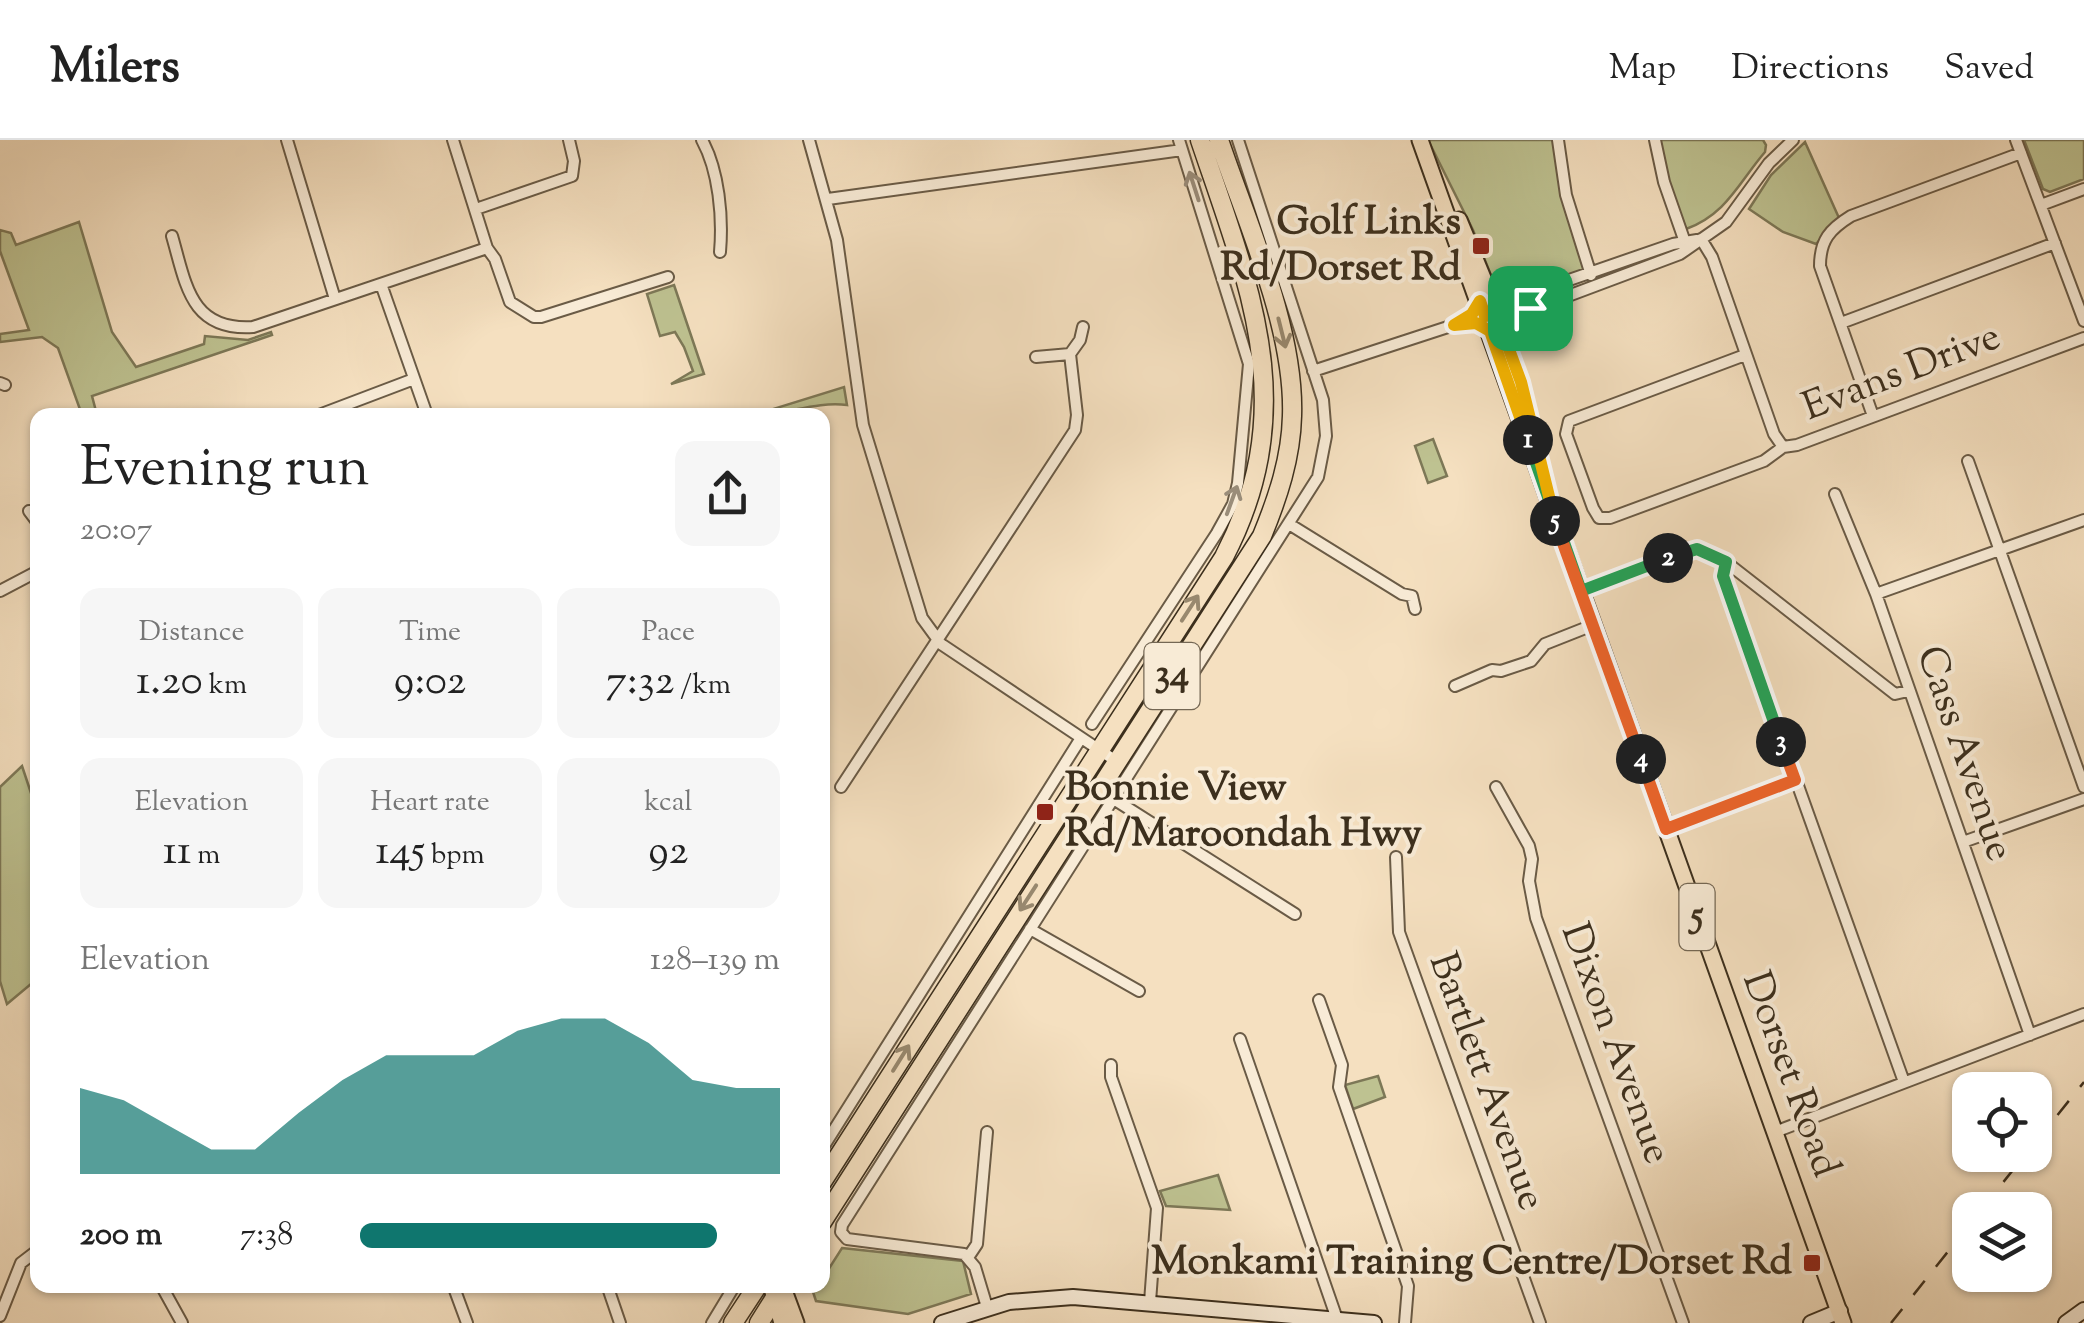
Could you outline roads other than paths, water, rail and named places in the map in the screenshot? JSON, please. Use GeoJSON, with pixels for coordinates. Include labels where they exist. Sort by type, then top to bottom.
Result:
{"type":"FeatureCollection","features":[{"type":"Feature","properties":{"kind":"highway","name":"34"},"geometry":{"type":"LineString","coordinates":[[830,1169],[1098,750],[1101,727],[1224,556],[1246,513],[1260,465],[1266,410],[1262,353],[1255,315],[1200,140]]}},
{"type":"Feature","properties":{"kind":"highway","name":"34"},"geometry":{"type":"LineString","coordinates":[[832,1223],[906,1090],[1262,536],[1278,497],[1292,420],[1292,394],[1278,318],[1219,140]]}},
{"type":"Feature","properties":{"kind":"highway"},"geometry":{"type":"LineString","coordinates":[[733,1323],[753,1293]]}},
{"type":"Feature","properties":{"kind":"highway"},"geometry":{"type":"LineString","coordinates":[[759,1323],[776,1293]]}},
{"type":"Feature","properties":{"kind":"main road","name":"Dorset Road"},"geometry":{"type":"LineString","coordinates":[[1420,142],[1466,236],[1490,316],[1521,382],[1552,510],[1842,1320]]}},
{"type":"Feature","properties":{"kind":"main road"},"geometry":{"type":"LineString","coordinates":[[779,1293],[782,1323]]}},
{"type":"Feature","properties":{"kind":"main road"},"geometry":{"type":"LineString","coordinates":[[781,1293],[796,1323]]}},
{"type":"Feature","properties":{"kind":"main road"},"geometry":{"type":"LineString","coordinates":[[942,1323],[988,1307],[1038,1297],[1150,1302],[1374,1323]]}},
{"type":"Feature","properties":{"kind":"main road"},"geometry":{"type":"LineString","coordinates":[[2066,1323],[2084,1310]]}},
{"type":"Feature","properties":{"kind":"main road"},"geometry":{"type":"LineString","coordinates":[[1811,1323],[1842,1320]]}},
{"type":"Feature","properties":{"kind":"street"},"geometry":{"type":"LineString","coordinates":[[287,140],[335,299]]}},
{"type":"Feature","properties":{"kind":"street"},"geometry":{"type":"LineString","coordinates":[[453,140],[487,248],[496,259],[510,302],[534,317],[668,277]]}},
{"type":"Feature","properties":{"kind":"street"},"geometry":{"type":"LineString","coordinates":[[476,209],[572,176],[569,140]]}},
{"type":"Feature","properties":{"kind":"street"},"geometry":{"type":"LineString","coordinates":[[809,140],[838,240],[863,426],[922,618],[936,638],[1116,761]]}},
{"type":"Feature","properties":{"kind":"street"},"geometry":{"type":"LineString","coordinates":[[988,1307],[968,1256],[954,1251],[847,1239],[832,1223],[908,1118],[1318,477],[1326,419],[1238,140]]}},
{"type":"Feature","properties":{"kind":"street"},"geometry":{"type":"LineString","coordinates":[[1558,140],[1566,195],[1593,278]]}},
{"type":"Feature","properties":{"kind":"street"},"geometry":{"type":"LineString","coordinates":[[1655,140],[1664,182],[1686,245]]}},
{"type":"Feature","properties":{"kind":"street"},"geometry":{"type":"LineString","coordinates":[[1772,140],[1781,151]]}},
{"type":"Feature","properties":{"kind":"street"},"geometry":{"type":"LineString","coordinates":[[1314,371],[1454,325],[1476,323],[1701,239],[1735,212],[1756,178],[1793,140]]}},
{"type":"Feature","properties":{"kind":"street"},"geometry":{"type":"LineString","coordinates":[[2016,140],[2084,322]]}},
{"type":"Feature","properties":{"kind":"street"},"geometry":{"type":"LineString","coordinates":[[708,141],[722,233],[720,252]]}},
{"type":"Feature","properties":{"kind":"street"},"geometry":{"type":"LineString","coordinates":[[828,198],[1180,145],[1250,364],[1238,483],[1218,532],[1107,702],[1101,727]]}},
{"type":"Feature","properties":{"kind":"street"},"geometry":{"type":"LineString","coordinates":[[1873,416],[1820,266],[1823,240],[1833,226],[1851,216],[2021,153]]}},
{"type":"Feature","properties":{"kind":"street"},"geometry":{"type":"LineString","coordinates":[[2041,205],[2084,188]]}},
{"type":"Feature","properties":{"kind":"street"},"geometry":{"type":"LineString","coordinates":[[1236,192],[1262,215]]}},
{"type":"Feature","properties":{"kind":"street"},"geometry":{"type":"LineString","coordinates":[[172,236],[193,302],[204,315],[220,324],[253,327],[487,248]]}},
{"type":"Feature","properties":{"kind":"street","name":"Evans Drive"},"geometry":{"type":"LineString","coordinates":[[1701,239],[1712,257],[1774,434],[1783,447],[1797,446],[2084,338]]}},
{"type":"Feature","properties":{"kind":"street"},"geometry":{"type":"LineString","coordinates":[[1840,324],[2055,243]]}},
{"type":"Feature","properties":{"kind":"street"},"geometry":{"type":"LineString","coordinates":[[1454,325],[1472,314],[1518,320],[1593,278]]}},
{"type":"Feature","properties":{"kind":"street"},"geometry":{"type":"LineString","coordinates":[[381,284],[424,408]]}},
{"type":"Feature","properties":{"kind":"street"},"geometry":{"type":"LineString","coordinates":[[1490,316],[1544,304]]}},
{"type":"Feature","properties":{"kind":"street"},"geometry":{"type":"LineString","coordinates":[[841,786],[1076,430],[1078,415],[1070,354],[1083,327]]}},
{"type":"Feature","properties":{"kind":"street"},"geometry":{"type":"LineString","coordinates":[[1036,356],[1070,354]]}},
{"type":"Feature","properties":{"kind":"street"},"geometry":{"type":"LineString","coordinates":[[1745,355],[1569,421],[1566,434],[1593,508],[1599,518],[1610,518],[1764,461],[1783,447]]}},
{"type":"Feature","properties":{"kind":"street"},"geometry":{"type":"LineString","coordinates":[[338,408],[414,380]]}},
{"type":"Feature","properties":{"kind":"street"},"geometry":{"type":"LineString","coordinates":[[1968,461],[2084,787]]}},
{"type":"Feature","properties":{"kind":"street","name":"Cass Avenue"},"geometry":{"type":"LineString","coordinates":[[1835,494],[1876,594],[2030,1035]]}},
{"type":"Feature","properties":{"kind":"street"},"geometry":{"type":"LineString","coordinates":[[1876,594],[2084,520]]}},
{"type":"Feature","properties":{"kind":"street"},"geometry":{"type":"LineString","coordinates":[[1289,524],[1402,594],[1411,590],[1415,609]]}},
{"type":"Feature","properties":{"kind":"street"},"geometry":{"type":"LineString","coordinates":[[1581,591],[1691,550],[1704,550],[1726,562],[1894,694],[1908,691]]}},
{"type":"Feature","properties":{"kind":"street"},"geometry":{"type":"LineString","coordinates":[[1241,599],[1244,565],[1272,551]]}},
{"type":"Feature","properties":{"kind":"street"},"geometry":{"type":"LineString","coordinates":[[1726,562],[1723,576],[1904,1082]]}},
{"type":"Feature","properties":{"kind":"street"},"geometry":{"type":"LineString","coordinates":[[0,591],[30,576]]}},
{"type":"Feature","properties":{"kind":"street"},"geometry":{"type":"LineString","coordinates":[[1455,686],[1492,670],[1502,671],[1531,661],[1545,644],[1592,625]]}},
{"type":"Feature","properties":{"kind":"street"},"geometry":{"type":"LineString","coordinates":[[1101,727],[1107,702]]}},
{"type":"Feature","properties":{"kind":"street"},"geometry":{"type":"LineString","coordinates":[[830,1137],[1081,738]]}},
{"type":"Feature","properties":{"kind":"street"},"geometry":{"type":"LineString","coordinates":[[1666,829],[1795,780]]}},
{"type":"Feature","properties":{"kind":"street","name":"Dixon Avenue"},"geometry":{"type":"LineString","coordinates":[[1496,787],[1529,846],[1529,881],[1536,918],[1683,1323]]}},
{"type":"Feature","properties":{"kind":"street"},"geometry":{"type":"LineString","coordinates":[[1112,798],[1294,914]]}},
{"type":"Feature","properties":{"kind":"street"},"geometry":{"type":"LineString","coordinates":[[1963,842],[2084,799]]}},
{"type":"Feature","properties":{"kind":"street","name":"Bartlett Avenue"},"geometry":{"type":"LineString","coordinates":[[1396,857],[1399,932],[1540,1323]]}},
{"type":"Feature","properties":{"kind":"street"},"geometry":{"type":"LineString","coordinates":[[991,916],[993,880]]}},
{"type":"Feature","properties":{"kind":"street"},"geometry":{"type":"LineString","coordinates":[[1030,929],[1139,991]]}},
{"type":"Feature","properties":{"kind":"street"},"geometry":{"type":"LineString","coordinates":[[1319,1000],[1342,1065],[1339,1086],[1408,1286],[1405,1323]]}},
{"type":"Feature","properties":{"kind":"street"},"geometry":{"type":"LineString","coordinates":[[1774,1132],[2084,1014]]}},
{"type":"Feature","properties":{"kind":"street"},"geometry":{"type":"LineString","coordinates":[[1240,1039],[1337,1320]]}},
{"type":"Feature","properties":{"kind":"street"},"geometry":{"type":"LineString","coordinates":[[1111,1064],[1111,1077],[1156,1208],[1150,1302]]}},
{"type":"Feature","properties":{"kind":"street"},"geometry":{"type":"LineString","coordinates":[[906,1090],[908,1118]]}},
{"type":"Feature","properties":{"kind":"street"},"geometry":{"type":"LineString","coordinates":[[848,1141],[854,1100]]}},
{"type":"Feature","properties":{"kind":"street"},"geometry":{"type":"LineString","coordinates":[[968,1256],[977,1244],[987,1132]]}},
{"type":"Feature","properties":{"kind":"street"},"geometry":{"type":"LineString","coordinates":[[0,1316],[21,1262],[30,1256]]}},
{"type":"Feature","properties":{"kind":"street"},"geometry":{"type":"LineString","coordinates":[[165,1293],[182,1323]]}},
{"type":"Feature","properties":{"kind":"street"},"geometry":{"type":"LineString","coordinates":[[457,1293],[467,1323]]}},
{"type":"Feature","properties":{"kind":"street"},"geometry":{"type":"LineString","coordinates":[[610,1293],[620,1323]]}},
{"type":"Feature","properties":{"kind":"street"},"geometry":{"type":"LineString","coordinates":[[712,1323],[731,1293]]}},
{"type":"Feature","properties":{"kind":"railway"},"geometry":{"type":"LineString","coordinates":[[2052,1122],[2084,1082]]}},
{"type":"Feature","properties":{"kind":"railway"},"geometry":{"type":"LineString","coordinates":[[1995,1192],[2011,1172]]}},
{"type":"Feature","properties":{"kind":"railway"},"geometry":{"type":"LineString","coordinates":[[1891,1323],[1952,1247]]}},
{"type":"Feature","properties":{"kind":"place","name":"Golf Links Rd/Dorset Rd"},"geometry":{"type":"Point","coordinates":[1481,246]}},
{"type":"Feature","properties":{"kind":"place","name":"Bonnie View Rd/Maroondah Hwy"},"geometry":{"type":"Point","coordinates":[1045,812]}},
{"type":"Feature","properties":{"kind":"place","name":"Monkami Training Centre/Dorset Rd"},"geometry":{"type":"Point","coordinates":[1812,1263]}}]}
